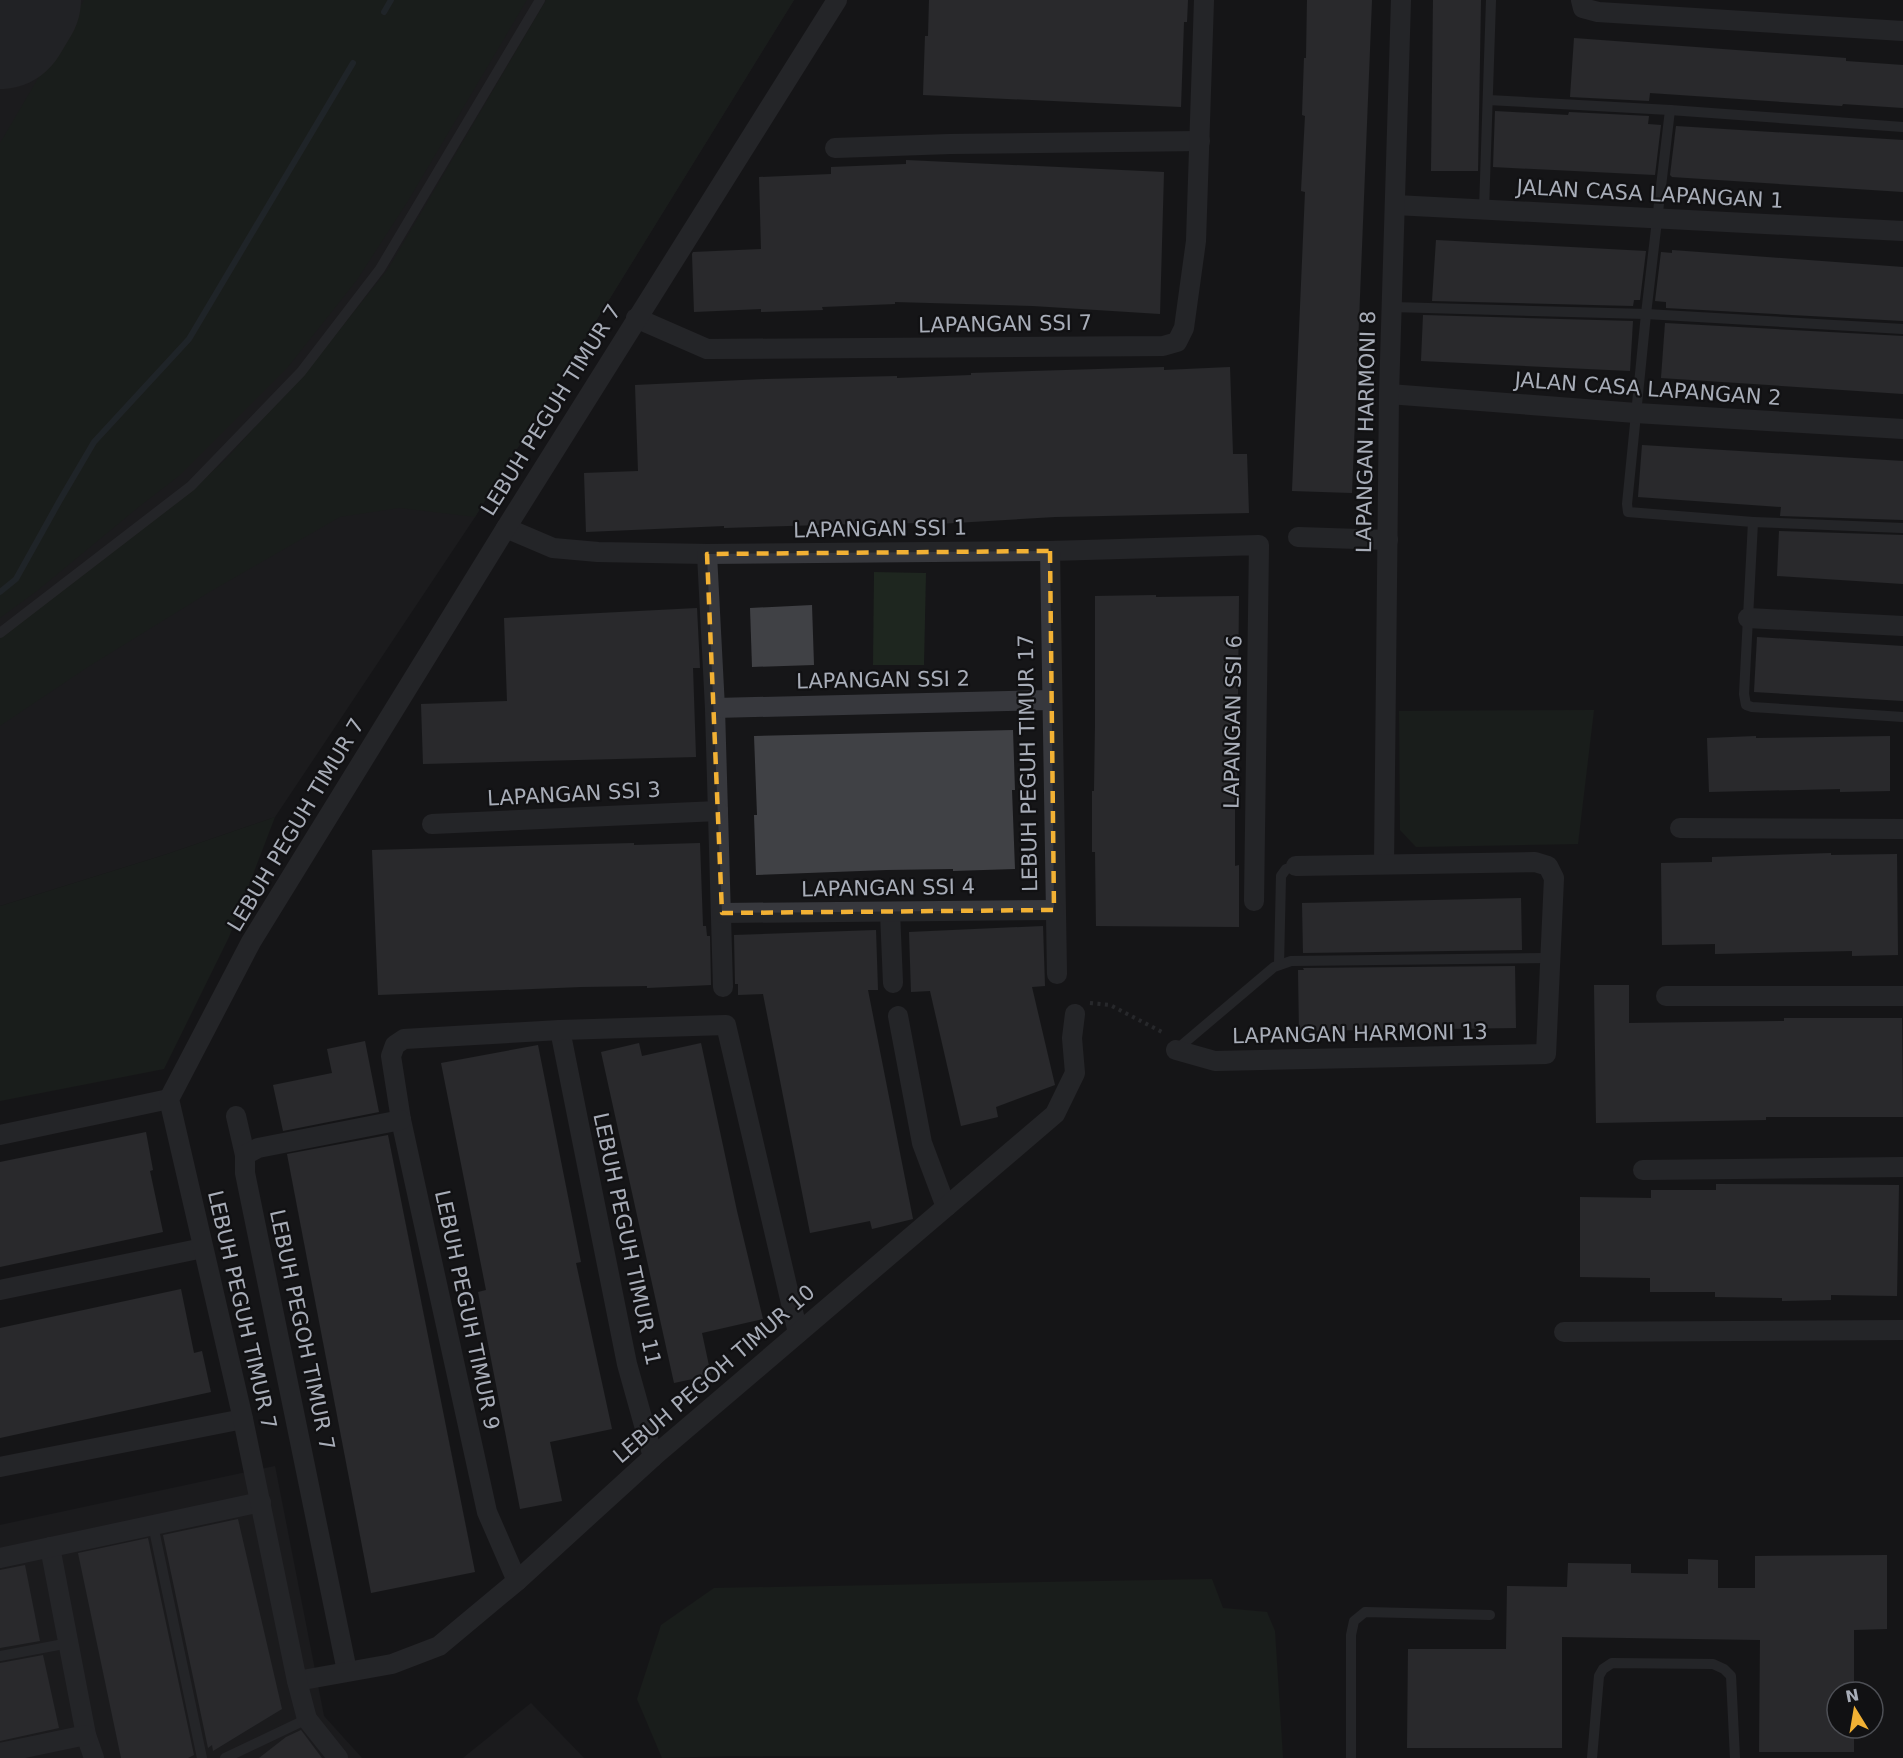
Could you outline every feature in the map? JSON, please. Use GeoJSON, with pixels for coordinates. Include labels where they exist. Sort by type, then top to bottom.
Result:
{"type":"FeatureCollection","features":[{"type":"Feature","properties":{"kind":"street","name":"LEBUH PEGUH TIMUR 7"},"geometry":{"type":"LineString","coordinates":[[338,1758],[307,1719],[297,1681],[243,1419],[169,1099],[251,942],[636,318],[837,0]]}},
{"type":"Feature","properties":{"kind":"street","name":"LAPANGAN SSI 7"},"geometry":{"type":"LineString","coordinates":[[636,318],[707,349],[1163,346],[1177,342],[1184,328],[1196,241],[1204,0]]}},
{"type":"Feature","properties":{"kind":"street","name":"LAPANGAN HARMONI 8"},"geometry":{"type":"LineString","coordinates":[[1384,864],[1389,394],[1401,0]]}},
{"type":"Feature","properties":{"kind":"street"},"geometry":{"type":"LineString","coordinates":[[1581,0],[1583,8],[1598,12],[1903,31]]}},
{"type":"Feature","properties":{"kind":"street"},"geometry":{"type":"LineString","coordinates":[[835,148],[1200,141]]}},
{"type":"Feature","properties":{"kind":"street","name":"JALAN CASA LAPANGAN 1"},"geometry":{"type":"LineString","coordinates":[[1395,205],[1903,231]]}},
{"type":"Feature","properties":{"kind":"street","name":"JALAN CASA LAPANGAN 2"},"geometry":{"type":"LineString","coordinates":[[1389,394],[1636,413],[1903,429]]}},
{"type":"Feature","properties":{"kind":"street","name":"LAPANGAN SSI 1"},"geometry":{"type":"LineString","coordinates":[[506,528],[553,548],[598,552],[707,555],[1050,551],[1259,544]]}},
{"type":"Feature","properties":{"kind":"street"},"geometry":{"type":"LineString","coordinates":[[1298,537],[1388,540]]}},
{"type":"Feature","properties":{"kind":"street","name":"LAPANGAN SSI 6"},"geometry":{"type":"LineString","coordinates":[[1254,901],[1259,544]]}},
{"type":"Feature","properties":{"kind":"street","name":"LEBUH PEGUH TIMUR 17"},"geometry":{"type":"LineString","coordinates":[[1050,551],[1054,910],[1057,974]]}},
{"type":"Feature","properties":{"kind":"street"},"geometry":{"type":"LineString","coordinates":[[707,555],[715,708],[723,987]]}},
{"type":"Feature","properties":{"kind":"street"},"geometry":{"type":"LineString","coordinates":[[1748,618],[1903,626]]}},
{"type":"Feature","properties":{"kind":"street","name":"LAPANGAN SSI 2"},"geometry":{"type":"LineString","coordinates":[[715,708],[1051,700]]}},
{"type":"Feature","properties":{"kind":"street","name":"LAPANGAN SSI 3"},"geometry":{"type":"LineString","coordinates":[[432,824],[718,812]]}},
{"type":"Feature","properties":{"kind":"street"},"geometry":{"type":"LineString","coordinates":[[1680,828],[1903,829]]}},
{"type":"Feature","properties":{"kind":"street"},"geometry":{"type":"LineString","coordinates":[[1296,866],[1534,862],[1548,866],[1554,878],[1550,958]]}},
{"type":"Feature","properties":{"kind":"street","name":"LAPANGAN SSI 4"},"geometry":{"type":"LineString","coordinates":[[722,914],[1054,910]]}},
{"type":"Feature","properties":{"kind":"street"},"geometry":{"type":"LineString","coordinates":[[890,912],[893,983]]}},
{"type":"Feature","properties":{"kind":"street","name":"LAPANGAN HARMONI 13"},"geometry":{"type":"LineString","coordinates":[[1176,1050],[1215,1061],[1546,1054],[1550,958]]}},
{"type":"Feature","properties":{"kind":"street"},"geometry":{"type":"LineString","coordinates":[[1666,996],[1903,996]]}},
{"type":"Feature","properties":{"kind":"street","name":"LEBUH PEGOH TIMUR 10"},"geometry":{"type":"LineString","coordinates":[[297,1681],[392,1664],[439,1646],[517,1581],[653,1457],[1055,1114],[1075,1073],[1072,1038],[1075,1014]]}},
{"type":"Feature","properties":{"kind":"street"},"geometry":{"type":"LineString","coordinates":[[898,1016],[922,1143],[946,1207]]}},
{"type":"Feature","properties":{"kind":"street"},"geometry":{"type":"LineString","coordinates":[[560,1030],[726,1025],[798,1333]]}},
{"type":"Feature","properties":{"kind":"street","name":"LEBUH PEGUH TIMUR 9"},"geometry":{"type":"LineString","coordinates":[[517,1581],[487,1512],[401,1120],[391,1056],[395,1045],[404,1039],[560,1030]]}},
{"type":"Feature","properties":{"kind":"street","name":"LEBUH PEGUH TIMUR 11"},"geometry":{"type":"LineString","coordinates":[[560,1030],[627,1364],[653,1457]]}},
{"type":"Feature","properties":{"kind":"street"},"geometry":{"type":"LineString","coordinates":[[0,1135],[169,1099]]}},
{"type":"Feature","properties":{"kind":"street","name":"LEBUH PEGOH TIMUR 7"},"geometry":{"type":"LineString","coordinates":[[236,1116],[245,1155],[245,1173],[347,1671]]}},
{"type":"Feature","properties":{"kind":"street"},"geometry":{"type":"LineString","coordinates":[[245,1155],[258,1148],[401,1120]]}},
{"type":"Feature","properties":{"kind":"street"},"geometry":{"type":"LineString","coordinates":[[1643,1170],[1903,1167]]}},
{"type":"Feature","properties":{"kind":"street"},"geometry":{"type":"LineString","coordinates":[[0,1290],[203,1248]]}},
{"type":"Feature","properties":{"kind":"street"},"geometry":{"type":"LineString","coordinates":[[1564,1332],[1903,1329]]}},
{"type":"Feature","properties":{"kind":"street"},"geometry":{"type":"LineString","coordinates":[[0,1467],[243,1419]]}},
{"type":"Feature","properties":{"kind":"street"},"geometry":{"type":"LineString","coordinates":[[0,1558],[261,1502]]}},
{"type":"Feature","properties":{"kind":"street"},"geometry":{"type":"LineString","coordinates":[[50,1547],[86,1735],[94,1758]]}},
{"type":"Feature","properties":{"kind":"street"},"geometry":{"type":"LineString","coordinates":[[0,1753],[86,1735]]}},
{"type":"Feature","properties":{"kind":"lane"},"geometry":{"type":"LineString","coordinates":[[0,633],[191,486],[301,372],[381,269],[540,0]]}},
{"type":"Feature","properties":{"kind":"lane"},"geometry":{"type":"LineString","coordinates":[[1484,210],[1491,0]]}},
{"type":"Feature","properties":{"kind":"lane"},"geometry":{"type":"LineString","coordinates":[[1488,100],[1670,110],[1903,127]]}},
{"type":"Feature","properties":{"kind":"lane"},"geometry":{"type":"LineString","coordinates":[[1670,110],[1646,314],[1628,512],[1753,522],[1903,528]]}},
{"type":"Feature","properties":{"kind":"lane"},"geometry":{"type":"LineString","coordinates":[[1392,307],[1646,314],[1903,329]]}},
{"type":"Feature","properties":{"kind":"lane"},"geometry":{"type":"LineString","coordinates":[[1753,522],[1744,694],[1746,705],[1903,717]]}},
{"type":"Feature","properties":{"kind":"lane"},"geometry":{"type":"LineString","coordinates":[[1279,965],[1281,876],[1286,869],[1296,866]]}},
{"type":"Feature","properties":{"kind":"lane"},"geometry":{"type":"LineString","coordinates":[[1176,1050],[1274,967],[1291,961],[1550,958]]}},
{"type":"Feature","properties":{"kind":"lane"},"geometry":{"type":"LineString","coordinates":[[153,1525],[202,1758]]}},
{"type":"Feature","properties":{"kind":"lane"},"geometry":{"type":"LineString","coordinates":[[1351,1758],[1351,1635],[1354,1621],[1365,1612],[1490,1616]]}},
{"type":"Feature","properties":{"kind":"lane"},"geometry":{"type":"LineString","coordinates":[[0,1656],[69,1643]]}},
{"type":"Feature","properties":{"kind":"lane"},"geometry":{"type":"LineString","coordinates":[[1592,1758],[1599,1676],[1612,1663],[1713,1664],[1724,1669],[1731,1676],[1735,1758]]}},
{"type":"Feature","properties":{"kind":"lane"},"geometry":{"type":"LineString","coordinates":[[225,1758],[307,1719]]}},
{"type":"Feature","properties":{"kind":"path"},"geometry":{"type":"LineString","coordinates":[[1075,1014],[1089,1003],[1110,1005],[1162,1032]]}},
{"type":"Feature","properties":{"kind":"highlighted area"},"geometry":{"type":"Polygon","coordinates":[[[1050,551],[1054,910],[722,913],[707,554],[1050,551]]]}},
{"type":"Feature","properties":{"kind":"shaded area"},"geometry":{"type":"Polygon","coordinates":[[[0,0],[794,0],[475,517],[275,817],[167,854],[0,906],[0,0]]]}},
{"type":"Feature","properties":{"kind":"shaded area"},"geometry":{"type":"Polygon","coordinates":[[[84,0],[527,0],[408,201],[357,280],[288,367],[179,476],[37,591],[0,618],[0,143],[84,0]]]}},
{"type":"Feature","properties":{"kind":"shaded area"},"geometry":{"type":"Polygon","coordinates":[[[546,0],[794,0],[475,517],[399,508],[340,517],[208,593],[88,667],[0,726],[0,637],[193,489],[227,458],[321,353],[388,269],[546,0]]]}},
{"type":"Feature","properties":{"kind":"shaded area"},"geometry":{"type":"Polygon","coordinates":[[[874,572],[926,573],[924,665],[873,665],[874,572]]]}},
{"type":"Feature","properties":{"kind":"shaded area"},"geometry":{"type":"Polygon","coordinates":[[[1594,710],[1578,844],[1416,847],[1400,830],[1399,711],[1594,710]]]}},
{"type":"Feature","properties":{"kind":"shaded area"},"geometry":{"type":"Polygon","coordinates":[[[275,817],[229,937],[164,1069],[0,1101],[0,906],[167,854],[275,817]]]}},
{"type":"Feature","properties":{"kind":"shaded area"},"geometry":{"type":"Polygon","coordinates":[[[275,1466],[324,1716],[362,1758],[0,1758],[0,1525],[275,1466]]]}},
{"type":"Feature","properties":{"kind":"shaded area"},"geometry":{"type":"Polygon","coordinates":[[[1212,1579],[1223,1608],[1267,1612],[1275,1631],[1283,1758],[729,1756],[662,1758],[637,1699],[661,1625],[714,1588],[1212,1579]]]}},
{"type":"Feature","properties":{"kind":"shaded area"},"geometry":{"type":"Polygon","coordinates":[[[531,1703],[584,1758],[463,1758],[531,1703]]]}},
{"type":"Feature","properties":{"kind":"building"},"geometry":{"type":"Polygon","coordinates":[[[929,0],[1188,0],[1187,22],[1184,22],[1181,107],[923,95],[929,0]]]}},
{"type":"Feature","properties":{"kind":"building"},"geometry":{"type":"Polygon","coordinates":[[[1307,0],[1372,0],[1352,493],[1292,491],[1305,192],[1301,191],[1307,0]]]}},
{"type":"Feature","properties":{"kind":"building"},"geometry":{"type":"Polygon","coordinates":[[[1433,0],[1481,0],[1478,171],[1431,171],[1433,0]]]}},
{"type":"Feature","properties":{"kind":"building"},"geometry":{"type":"Polygon","coordinates":[[[1574,38],[1846,58],[1846,61],[1903,65],[1903,108],[1650,93],[1649,101],[1570,97],[1574,38]]]}},
{"type":"Feature","properties":{"kind":"building"},"geometry":{"type":"Polygon","coordinates":[[[1495,111],[1649,116],[1648,124],[1661,125],[1655,175],[1493,167],[1495,111]]]}},
{"type":"Feature","properties":{"kind":"building"},"geometry":{"type":"Polygon","coordinates":[[[1676,126],[1903,140],[1903,192],[1672,177],[1670,175],[1676,126]]]}},
{"type":"Feature","properties":{"kind":"building"},"geometry":{"type":"Polygon","coordinates":[[[906,160],[1164,172],[1160,314],[1033,306],[895,302],[895,304],[822,307],[823,310],[761,312],[761,309],[694,312],[693,252],[761,249],[759,177],[831,174],[831,167],[906,164],[906,160]]]}},
{"type":"Feature","properties":{"kind":"building"},"geometry":{"type":"Polygon","coordinates":[[[1436,240],[1646,251],[1640,300],[1634,300],[1633,306],[1432,301],[1436,240]]]}},
{"type":"Feature","properties":{"kind":"building"},"geometry":{"type":"Polygon","coordinates":[[[1672,250],[1903,267],[1903,321],[1666,308],[1666,302],[1655,301],[1661,252],[1672,253],[1672,250]]]}},
{"type":"Feature","properties":{"kind":"building"},"geometry":{"type":"Polygon","coordinates":[[[1423,315],[1633,321],[1630,371],[1421,361],[1423,315]]]}},
{"type":"Feature","properties":{"kind":"building"},"geometry":{"type":"Polygon","coordinates":[[[1665,323],[1903,336],[1903,394],[1661,378],[1665,323]]]}},
{"type":"Feature","properties":{"kind":"building"},"geometry":{"type":"Polygon","coordinates":[[[1164,367],[1164,370],[1230,367],[1233,454],[1247,454],[1249,513],[1055,517],[921,525],[921,523],[724,528],[724,526],[586,532],[584,473],[638,471],[635,385],[766,379],[897,376],[897,378],[971,375],[971,373],[1164,367]]]}},
{"type":"Feature","properties":{"kind":"building"},"geometry":{"type":"Polygon","coordinates":[[[1642,445],[1903,461],[1903,520],[1780,516],[1781,507],[1638,497],[1642,445]]]}},
{"type":"Feature","properties":{"kind":"building"},"geometry":{"type":"Polygon","coordinates":[[[1779,531],[1903,535],[1903,584],[1777,576],[1779,531]]]}},
{"type":"Feature","properties":{"kind":"building"},"geometry":{"type":"Polygon","coordinates":[[[1156,595],[1156,597],[1239,596],[1235,866],[1239,865],[1239,927],[1096,926],[1095,852],[1092,852],[1095,596],[1156,595]]]}},
{"type":"Feature","properties":{"kind":"building"},"geometry":{"type":"Polygon","coordinates":[[[812,605],[814,665],[752,667],[750,608],[812,605]]]}},
{"type":"Feature","properties":{"kind":"building"},"geometry":{"type":"Polygon","coordinates":[[[697,608],[700,668],[693,668],[696,757],[423,764],[421,704],[507,701],[504,618],[697,608]]]}},
{"type":"Feature","properties":{"kind":"building"},"geometry":{"type":"Polygon","coordinates":[[[1757,637],[1903,646],[1903,701],[1754,692],[1757,637]]]}},
{"type":"Feature","properties":{"kind":"building"},"geometry":{"type":"Polygon","coordinates":[[[1013,730],[1015,790],[1012,790],[1015,869],[887,870],[756,875],[754,815],[757,815],[754,736],[1013,730]]]}},
{"type":"Feature","properties":{"kind":"building"},"geometry":{"type":"Polygon","coordinates":[[[1756,736],[1756,738],[1890,736],[1890,791],[1840,792],[1840,789],[1709,792],[1707,738],[1756,736]]]}},
{"type":"Feature","properties":{"kind":"building"},"geometry":{"type":"Polygon","coordinates":[[[634,843],[634,845],[700,843],[703,926],[706,926],[707,936],[710,936],[711,985],[647,988],[647,986],[581,987],[378,995],[372,850],[634,843]]]}},
{"type":"Feature","properties":{"kind":"building"},"geometry":{"type":"Polygon","coordinates":[[[1831,853],[1831,855],[1897,854],[1898,955],[1852,956],[1852,951],[1715,954],[1715,944],[1662,945],[1661,863],[1712,862],[1712,857],[1831,853]]]}},
{"type":"Feature","properties":{"kind":"building"},"geometry":{"type":"Polygon","coordinates":[[[1521,898],[1522,950],[1303,953],[1302,903],[1521,898]]]}},
{"type":"Feature","properties":{"kind":"building"},"geometry":{"type":"Polygon","coordinates":[[[1043,926],[1045,986],[1032,987],[1055,1085],[996,1107],[998,1117],[961,1126],[930,991],[911,992],[909,932],[1043,926]]]}},
{"type":"Feature","properties":{"kind":"building"},"geometry":{"type":"Polygon","coordinates":[[[876,930],[878,990],[868,990],[913,1219],[872,1229],[870,1221],[810,1233],[763,994],[738,995],[738,984],[735,984],[734,935],[876,930]]]}},
{"type":"Feature","properties":{"kind":"building"},"geometry":{"type":"Polygon","coordinates":[[[1515,966],[1516,1028],[1299,1031],[1298,970],[1304,970],[1303,968],[1515,966]]]}},
{"type":"Feature","properties":{"kind":"building"},"geometry":{"type":"Polygon","coordinates":[[[1594,985],[1629,985],[1629,1023],[1784,1021],[1784,1018],[1902,1018],[1903,1117],[1766,1117],[1766,1120],[1596,1123],[1594,985]]]}},
{"type":"Feature","properties":{"kind":"building"},"geometry":{"type":"Polygon","coordinates":[[[365,1041],[379,1112],[283,1131],[273,1085],[332,1073],[327,1049],[365,1041]]]}},
{"type":"Feature","properties":{"kind":"building"},"geometry":{"type":"Polygon","coordinates":[[[639,1043],[642,1056],[701,1043],[763,1319],[702,1333],[711,1375],[674,1383],[601,1052],[639,1043]]]}},
{"type":"Feature","properties":{"kind":"building"},"geometry":{"type":"Polygon","coordinates":[[[538,1045],[581,1262],[576,1263],[612,1429],[550,1442],[562,1501],[520,1509],[478,1292],[486,1290],[441,1063],[538,1045]]]}},
{"type":"Feature","properties":{"kind":"building"},"geometry":{"type":"Polygon","coordinates":[[[146,1132],[153,1170],[150,1171],[163,1232],[0,1267],[0,1162],[146,1132]]]}},
{"type":"Feature","properties":{"kind":"building"},"geometry":{"type":"Polygon","coordinates":[[[388,1135],[475,1572],[371,1593],[287,1154],[388,1135]]]}},
{"type":"Feature","properties":{"kind":"building"},"geometry":{"type":"Polygon","coordinates":[[[1716,1184],[1899,1185],[1897,1296],[1831,1295],[1831,1300],[1782,1301],[1782,1298],[1715,1297],[1715,1292],[1650,1292],[1650,1278],[1580,1277],[1580,1197],[1651,1198],[1651,1190],[1716,1190],[1716,1184]]]}},
{"type":"Feature","properties":{"kind":"building"},"geometry":{"type":"Polygon","coordinates":[[[181,1289],[194,1353],[202,1351],[211,1392],[0,1438],[0,1328],[181,1289]]]}},
{"type":"Feature","properties":{"kind":"building"},"geometry":{"type":"Polygon","coordinates":[[[238,1519],[282,1709],[213,1751],[212,1745],[208,1748],[163,1535],[238,1519]]]}},
{"type":"Feature","properties":{"kind":"building"},"geometry":{"type":"Polygon","coordinates":[[[148,1538],[194,1755],[188,1758],[121,1758],[78,1553],[148,1538]]]}},
{"type":"Feature","properties":{"kind":"building"},"geometry":{"type":"Polygon","coordinates":[[[1887,1555],[1887,1629],[1854,1630],[1854,1680],[1825,1680],[1825,1740],[1854,1740],[1854,1752],[1759,1752],[1760,1640],[1562,1637],[1562,1748],[1407,1748],[1408,1649],[1506,1649],[1507,1586],[1567,1587],[1568,1563],[1631,1564],[1631,1573],[1688,1574],[1688,1559],[1718,1560],[1718,1588],[1755,1588],[1755,1556],[1887,1555]]]}},
{"type":"Feature","properties":{"kind":"building"},"geometry":{"type":"Polygon","coordinates":[[[25,1565],[40,1641],[0,1648],[0,1570],[25,1565]]]}},
{"type":"Feature","properties":{"kind":"building"},"geometry":{"type":"Polygon","coordinates":[[[43,1655],[59,1728],[0,1741],[0,1663],[43,1655]]]}},
{"type":"Feature","properties":{"kind":"building"},"geometry":{"type":"Polygon","coordinates":[[[301,1730],[322,1758],[259,1758],[286,1737],[301,1730]]]}},
{"type":"Feature","properties":{"kind":"waterway"},"geometry":{"type":"LineString","coordinates":[[384,12],[391,0]]}},
{"type":"Feature","properties":{"kind":"waterway"},"geometry":{"type":"LineString","coordinates":[[0,592],[16,579],[94,442],[189,339],[353,63]]}},
{"type":"Feature","properties":{"kind":"taxiway"},"geometry":{"type":"LineString","coordinates":[[0,20],[9,6]]}},
{"type":"Feature","properties":{"kind":"runway"},"geometry":{"type":"LineString","coordinates":[[0,20],[12,0]]}}]}
